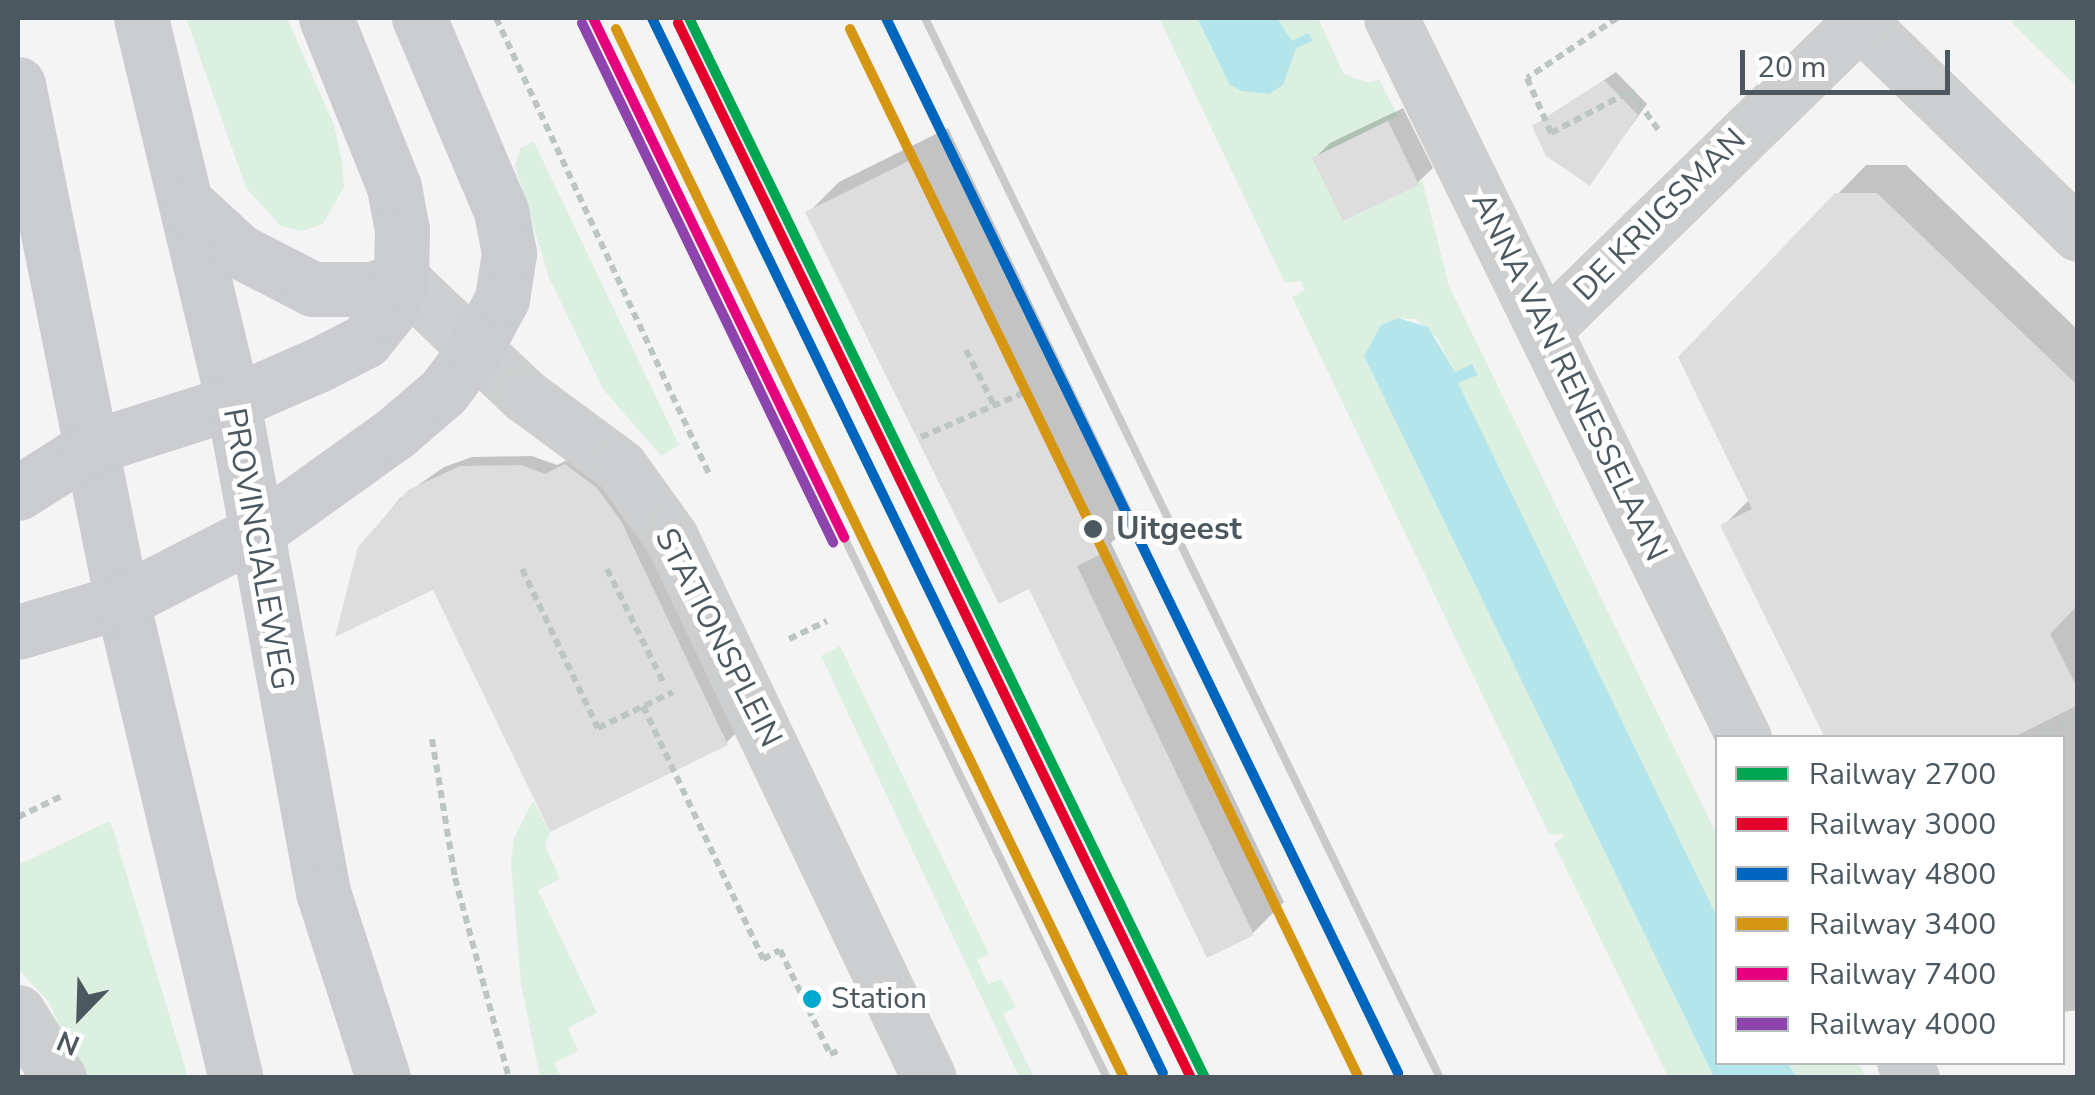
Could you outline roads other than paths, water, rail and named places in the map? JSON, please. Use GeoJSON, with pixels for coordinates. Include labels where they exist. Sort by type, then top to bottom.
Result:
{"type":"FeatureCollection","features":[{"type":"Feature","properties":{"kind":"main road","name":"PROVINCIALEWEG"},"geometry":{"type":"LineString","coordinates":[[141,18],[233,402],[323,892],[383,1078]]}},
{"type":"Feature","properties":{"kind":"main road"},"geometry":{"type":"LineString","coordinates":[[18,493],[89,448],[233,402],[365,341],[390,311],[400,278],[402,230],[394,187],[326,18]]}},
{"type":"Feature","properties":{"kind":"main road"},"geometry":{"type":"LineString","coordinates":[[18,632],[122,601],[257,532],[444,392],[474,351],[502,299],[508,254],[501,211],[419,18]]}},
{"type":"Feature","properties":{"kind":"main road"},"geometry":{"type":"LineString","coordinates":[[18,84],[122,601],[236,1078]]}},
{"type":"Feature","properties":{"kind":"main road"},"geometry":{"type":"LineString","coordinates":[[188,204],[240,251],[313,288],[372,288],[400,278]]}},
{"type":"Feature","properties":{"kind":"street","name":"ANNA VAN RENESSELAAN"},"geometry":{"type":"LineString","coordinates":[[1391,18],[1743,735]]}},
{"type":"Feature","properties":{"kind":"street","name":"DE KRIJGSMAN"},"geometry":{"type":"LineString","coordinates":[[1544,330],[1862,20]]}},
{"type":"Feature","properties":{"kind":"street"},"geometry":{"type":"LineString","coordinates":[[1862,20],[2078,234]]}},
{"type":"Feature","properties":{"kind":"street","name":"STATIONSPLEIN"},"geometry":{"type":"LineString","coordinates":[[400,278],[474,351],[620,466],[671,538],[928,1078]]}},
{"type":"Feature","properties":{"kind":"street"},"geometry":{"type":"LineString","coordinates":[[18,1012],[59,1078]]}},
{"type":"Feature","properties":{"kind":"water"},"geometry":{"type":"Polygon","coordinates":[[[1197,18],[1277,18],[1292,41],[1308,33],[1313,41],[1296,48],[1283,85],[1269,94],[1242,91],[1230,85],[1197,18]]]}},
{"type":"Feature","properties":{"kind":"water"},"geometry":{"type":"Polygon","coordinates":[[[1398,318],[1428,327],[1455,372],[1472,364],[1478,375],[1458,383],[1715,913],[1715,1065],[1789,1065],[1796,1077],[1714,1077],[1364,356],[1381,325],[1398,318]]]}},
{"type":"Feature","properties":{"kind":"railway"},"geometry":{"type":"LineString","coordinates":[[925,18],[1440,1078]]}},
{"type":"Feature","properties":{"kind":"railway"},"geometry":{"type":"LineString","coordinates":[[844,537],[1107,1078]]}},
{"type":"Feature","properties":{"kind":"rail line","name":"7400"},"geometry":{"type":"LineString","coordinates":[[593,18],[844,537]]}},
{"type":"Feature","properties":{"kind":"rail line","name":"4800"},"geometry":{"type":"LineString","coordinates":[[652,18],[1163,1073]]}},
{"type":"Feature","properties":{"kind":"rail line","name":"2700"},"geometry":{"type":"LineString","coordinates":[[689,18],[1205,1078]]}},
{"type":"Feature","properties":{"kind":"rail line","name":"4800"},"geometry":{"type":"LineString","coordinates":[[886,18],[1398,1073]]}},
{"type":"Feature","properties":{"kind":"rail line","name":"4000"},"geometry":{"type":"LineString","coordinates":[[582,23],[833,542]]}},
{"type":"Feature","properties":{"kind":"rail line","name":"3000"},"geometry":{"type":"LineString","coordinates":[[678,23],[1191,1078]]}},
{"type":"Feature","properties":{"kind":"rail line","name":"3400"},"geometry":{"type":"LineString","coordinates":[[616,29],[1124,1078]]}},
{"type":"Feature","properties":{"kind":"rail line","name":"3400"},"geometry":{"type":"LineString","coordinates":[[850,29],[1359,1078]]}},
{"type":"Feature","properties":{"kind":"place","name":"Uitgeest"},"geometry":{"type":"Point","coordinates":[1093,529]}},
{"type":"Feature","properties":{"kind":"place","name":"Station"},"geometry":{"type":"Point","coordinates":[812,999]}}]}
